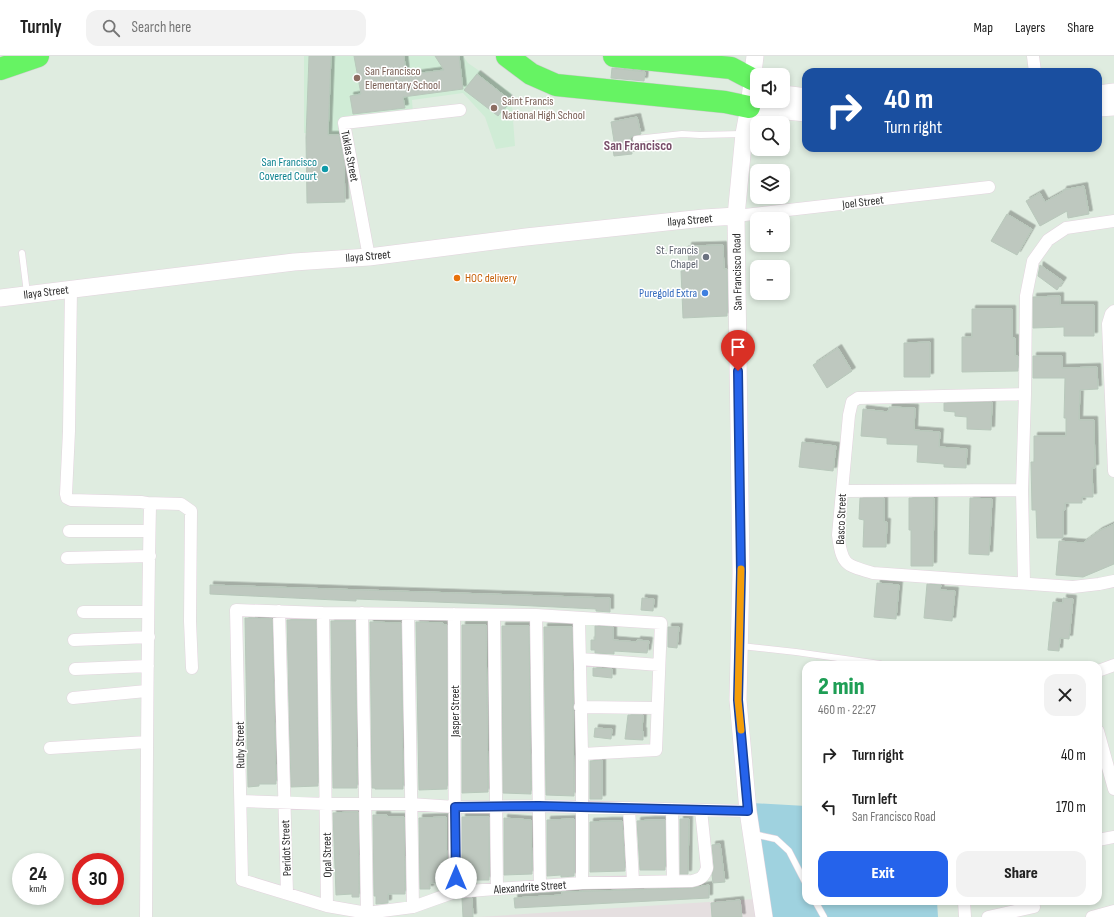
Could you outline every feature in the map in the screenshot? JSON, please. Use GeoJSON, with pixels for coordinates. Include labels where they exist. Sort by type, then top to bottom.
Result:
{"type":"FeatureCollection","features":[{"type":"Feature","properties":{"kind":"highway"},"geometry":{"type":"LineString","coordinates":[[0,69],[38,56]]}},
{"type":"Feature","properties":{"kind":"highway"},"geometry":{"type":"LineString","coordinates":[[507,56],[531,74],[556,85],[725,102],[749,107]]}},
{"type":"Feature","properties":{"kind":"highway"},"geometry":{"type":"LineString","coordinates":[[614,56],[731,68],[750,78]]}},
{"type":"Feature","properties":{"kind":"main road","name":"San Francisco Road"},"geometry":{"type":"LineString","coordinates":[[755,56],[755,68]]}},
{"type":"Feature","properties":{"kind":"main road"},"geometry":{"type":"LineString","coordinates":[[1102,94],[1114,92]]}},
{"type":"Feature","properties":{"kind":"main road"},"geometry":{"type":"LineString","coordinates":[[790,95],[802,96]]}},
{"type":"Feature","properties":{"kind":"main road","name":"San Francisco Road"},"geometry":{"type":"LineString","coordinates":[[750,102],[744,134],[736,216],[741,556],[738,700],[748,811],[764,917]]}},
{"type":"Feature","properties":{"kind":"main road"},"geometry":{"type":"LineString","coordinates":[[1102,108],[1114,106]]}},
{"type":"Feature","properties":{"kind":"main road"},"geometry":{"type":"LineString","coordinates":[[749,107],[802,113]]}},
{"type":"Feature","properties":{"kind":"main road","name":"Ilaya Street"},"geometry":{"type":"LineString","coordinates":[[0,298],[294,262],[369,257],[526,237],[736,216]]}},
{"type":"Feature","properties":{"kind":"street"},"geometry":{"type":"LineString","coordinates":[[1033,56],[1034,68]]}},
{"type":"Feature","properties":{"kind":"street","name":"Tuklas Street"},"geometry":{"type":"LineString","coordinates":[[369,257],[344,123],[460,110]]}},
{"type":"Feature","properties":{"kind":"street","name":"Joel Street"},"geometry":{"type":"LineString","coordinates":[[736,216],[989,187]]}},
{"type":"Feature","properties":{"kind":"street"},"geometry":{"type":"LineString","coordinates":[[1024,584],[1022,490],[1026,296],[1033,262],[1048,240],[1066,228],[1114,221]]}},
{"type":"Feature","properties":{"kind":"street"},"geometry":{"type":"LineString","coordinates":[[71,289],[67,498],[71,500],[181,504],[191,511],[190,621],[192,668]]}},
{"type":"Feature","properties":{"kind":"street"},"geometry":{"type":"LineString","coordinates":[[1114,311],[1111,314],[1108,324],[1114,471]]}},
{"type":"Feature","properties":{"kind":"street","name":"Basco Street"},"geometry":{"type":"LineString","coordinates":[[1025,394],[858,398],[852,402],[849,415],[838,535],[840,551],[845,561],[851,567],[873,574],[1073,588],[1114,581]]}},
{"type":"Feature","properties":{"kind":"street"},"geometry":{"type":"LineString","coordinates":[[842,490],[1022,490]]}},
{"type":"Feature","properties":{"kind":"street"},"geometry":{"type":"LineString","coordinates":[[146,917],[146,691],[148,666],[150,556],[150,506],[147,503]]}},
{"type":"Feature","properties":{"kind":"street"},"geometry":{"type":"LineString","coordinates":[[69,531],[149,531]]}},
{"type":"Feature","properties":{"kind":"street"},"geometry":{"type":"LineString","coordinates":[[67,558],[150,556]]}},
{"type":"Feature","properties":{"kind":"street","name":"Ruby Street"},"geometry":{"type":"LineString","coordinates":[[242,880],[236,610],[279,611]]}},
{"type":"Feature","properties":{"kind":"street"},"geometry":{"type":"LineString","coordinates":[[279,611],[323,613],[536,615],[578,619],[661,623],[656,750],[582,754]]}},
{"type":"Feature","properties":{"kind":"street","name":"Peridot Street"},"geometry":{"type":"LineString","coordinates":[[279,611],[287,893]]}},
{"type":"Feature","properties":{"kind":"street"},"geometry":{"type":"LineString","coordinates":[[83,612],[148,612]]}},
{"type":"Feature","properties":{"kind":"street","name":"Opal Street"},"geometry":{"type":"LineString","coordinates":[[323,613],[327,906]]}},
{"type":"Feature","properties":{"kind":"street"},"geometry":{"type":"LineString","coordinates":[[362,613],[367,913]]}},
{"type":"Feature","properties":{"kind":"street"},"geometry":{"type":"LineString","coordinates":[[408,614],[410,804],[413,907]]}},
{"type":"Feature","properties":{"kind":"street","name":"Jasper Street"},"geometry":{"type":"LineString","coordinates":[[454,614],[456,892]]}},
{"type":"Feature","properties":{"kind":"street"},"geometry":{"type":"LineString","coordinates":[[494,615],[497,889]]}},
{"type":"Feature","properties":{"kind":"street"},"geometry":{"type":"LineString","coordinates":[[536,615],[540,886]]}},
{"type":"Feature","properties":{"kind":"street"},"geometry":{"type":"LineString","coordinates":[[578,619],[582,754],[582,883]]}},
{"type":"Feature","properties":{"kind":"street"},"geometry":{"type":"LineString","coordinates":[[74,640],[148,637]]}},
{"type":"Feature","properties":{"kind":"street"},"geometry":{"type":"LineString","coordinates":[[580,659],[660,665]]}},
{"type":"Feature","properties":{"kind":"street"},"geometry":{"type":"LineString","coordinates":[[1102,670],[1114,665]]}},
{"type":"Feature","properties":{"kind":"street"},"geometry":{"type":"LineString","coordinates":[[75,669],[148,666]]}},
{"type":"Feature","properties":{"kind":"street"},"geometry":{"type":"LineString","coordinates":[[73,698],[146,691]]}},
{"type":"Feature","properties":{"kind":"street"},"geometry":{"type":"LineString","coordinates":[[580,707],[657,708]]}},
{"type":"Feature","properties":{"kind":"street"},"geometry":{"type":"LineString","coordinates":[[50,748],[147,742]]}},
{"type":"Feature","properties":{"kind":"street"},"geometry":{"type":"LineString","coordinates":[[1102,746],[1114,789]]}},
{"type":"Feature","properties":{"kind":"street"},"geometry":{"type":"LineString","coordinates":[[241,801],[326,804],[410,804],[455,807],[539,806],[748,811]]}},
{"type":"Feature","properties":{"kind":"street"},"geometry":{"type":"LineString","coordinates":[[629,808],[633,882]]}},
{"type":"Feature","properties":{"kind":"street"},"geometry":{"type":"LineString","coordinates":[[672,809],[673,881]]}},
{"type":"Feature","properties":{"kind":"street","name":"Alexandrite Street"},"geometry":{"type":"LineString","coordinates":[[242,880],[327,906],[367,913],[413,907],[456,892],[582,883],[692,881],[700,879],[704,876],[707,868],[701,810]]}},
{"type":"Feature","properties":{"kind":"street"},"geometry":{"type":"LineString","coordinates":[[1102,839],[1114,837]]}},
{"type":"Feature","properties":{"kind":"street"},"geometry":{"type":"LineString","coordinates":[[964,905],[965,917]]}},
{"type":"Feature","properties":{"kind":"street"},"geometry":{"type":"LineString","coordinates":[[988,917],[1034,908]]}},
{"type":"Feature","properties":{"kind":"street"},"geometry":{"type":"LineString","coordinates":[[1092,917],[1114,911]]}},
{"type":"Feature","properties":{"kind":"lane"},"geometry":{"type":"LineString","coordinates":[[636,140],[682,134],[744,134]]}},
{"type":"Feature","properties":{"kind":"lane"},"geometry":{"type":"LineString","coordinates":[[22,253],[27,294]]}},
{"type":"Feature","properties":{"kind":"lane"},"geometry":{"type":"LineString","coordinates":[[739,646],[859,661]]}},
{"type":"Feature","properties":{"kind":"lane"},"geometry":{"type":"LineString","coordinates":[[752,833],[776,839],[788,851],[802,877]]}},
{"type":"Feature","properties":{"kind":"lane"},"geometry":{"type":"LineString","coordinates":[[817,905],[824,917]]}},
{"type":"Feature","properties":{"kind":"shaded area","name":"San Francisco Elementary School"},"geometry":{"type":"Polygon","coordinates":[[[304,56],[463,56],[468,63],[511,93],[515,146],[496,149],[485,117],[463,93],[412,100],[413,113],[341,121],[342,135],[304,133],[304,56]]]}},
{"type":"Feature","properties":{"kind":"shaded area"},"geometry":{"type":"Polygon","coordinates":[[[752,803],[802,806],[802,905],[937,905],[938,917],[772,917],[752,803]]]}},
{"type":"Feature","properties":{"kind":"shaded area"},"geometry":{"type":"Polygon","coordinates":[[[755,899],[758,917],[478,917],[755,899]]]}},
{"type":"Feature","properties":{"kind":"building"},"geometry":{"type":"Polygon","coordinates":[[[309,56],[331,56],[328,135],[339,135],[344,164],[345,202],[307,203],[306,138],[309,56]]]}},
{"type":"Feature","properties":{"kind":"building"},"geometry":{"type":"Polygon","coordinates":[[[354,56],[404,56],[406,75],[444,70],[435,56],[459,56],[463,89],[403,97],[405,108],[353,114],[350,96],[361,94],[354,56]]]}},
{"type":"Feature","properties":{"kind":"building"},"geometry":{"type":"Polygon","coordinates":[[[612,68],[645,72],[644,81],[611,78],[612,68]]]}},
{"type":"Feature","properties":{"kind":"building"},"geometry":{"type":"Polygon","coordinates":[[[477,74],[510,100],[498,116],[464,90],[477,74]]]}},
{"type":"Feature","properties":{"kind":"building"},"geometry":{"type":"Polygon","coordinates":[[[637,117],[641,134],[630,137],[632,154],[614,156],[612,142],[614,141],[611,122],[637,117]]]}},
{"type":"Feature","properties":{"kind":"building"},"geometry":{"type":"Polygon","coordinates":[[[1084,186],[1089,214],[1068,218],[1067,211],[1040,226],[1026,201],[1040,193],[1045,202],[1063,192],[1063,190],[1084,186]]]}},
{"type":"Feature","properties":{"kind":"building"},"geometry":{"type":"Polygon","coordinates":[[[1007,214],[1032,229],[1017,255],[991,241],[1007,214]]]}},
{"type":"Feature","properties":{"kind":"building","name":"Puregold Extra"},"geometry":{"type":"Polygon","coordinates":[[[723,245],[724,269],[727,269],[727,316],[683,318],[681,271],[689,270],[688,246],[723,245]]]}},
{"type":"Feature","properties":{"kind":"building"},"geometry":{"type":"Polygon","coordinates":[[[1040,265],[1063,281],[1057,290],[1038,276],[1040,265]]]}},
{"type":"Feature","properties":{"kind":"building"},"geometry":{"type":"Polygon","coordinates":[[[1060,296],[1060,305],[1094,305],[1094,336],[1064,336],[1064,327],[1033,328],[1033,297],[1060,296]]]}},
{"type":"Feature","properties":{"kind":"building"},"geometry":{"type":"Polygon","coordinates":[[[972,309],[1012,309],[1012,338],[1015,338],[1015,356],[1018,356],[1018,371],[962,372],[962,337],[972,337],[972,309]]]}},
{"type":"Feature","properties":{"kind":"building"},"geometry":{"type":"Polygon","coordinates":[[[930,342],[930,377],[904,377],[904,343],[930,342]]]}},
{"type":"Feature","properties":{"kind":"building"},"geometry":{"type":"Polygon","coordinates":[[[838,348],[852,371],[827,388],[813,365],[838,348]]]}},
{"type":"Feature","properties":{"kind":"building"},"geometry":{"type":"Polygon","coordinates":[[[1033,356],[1062,356],[1062,368],[1097,367],[1098,389],[1080,390],[1079,420],[1094,420],[1095,468],[1092,468],[1093,497],[1082,497],[1082,503],[1065,503],[1065,510],[1063,510],[1063,538],[1037,538],[1036,510],[1032,510],[1031,462],[1034,462],[1034,436],[1066,436],[1066,418],[1064,418],[1065,378],[1033,378],[1033,356]]]}},
{"type":"Feature","properties":{"kind":"building"},"geometry":{"type":"Polygon","coordinates":[[[992,402],[991,430],[967,429],[967,417],[955,416],[955,412],[944,411],[944,403],[992,402]]]}},
{"type":"Feature","properties":{"kind":"building"},"geometry":{"type":"Polygon","coordinates":[[[889,407],[915,408],[914,430],[940,432],[939,447],[967,449],[966,468],[944,467],[944,464],[917,462],[918,445],[887,444],[887,438],[861,436],[863,409],[888,412],[889,407]]]}},
{"type":"Feature","properties":{"kind":"building"},"geometry":{"type":"Polygon","coordinates":[[[802,442],[836,446],[833,471],[799,467],[802,442]]]}},
{"type":"Feature","properties":{"kind":"building"},"geometry":{"type":"Polygon","coordinates":[[[860,498],[884,498],[884,522],[887,522],[886,547],[863,547],[864,520],[859,519],[860,498]]]}},
{"type":"Feature","properties":{"kind":"building"},"geometry":{"type":"Polygon","coordinates":[[[909,498],[934,498],[933,566],[911,566],[909,498]]]}},
{"type":"Feature","properties":{"kind":"building"},"geometry":{"type":"Polygon","coordinates":[[[970,498],[992,499],[989,555],[969,554],[970,498]]]}},
{"type":"Feature","properties":{"kind":"building"},"geometry":{"type":"Polygon","coordinates":[[[1114,524],[1114,564],[1083,577],[1056,575],[1059,541],[1083,543],[1099,531],[1114,524]]]}},
{"type":"Feature","properties":{"kind":"building"},"geometry":{"type":"Polygon","coordinates":[[[877,583],[899,585],[896,619],[874,617],[877,583]]]}},
{"type":"Feature","properties":{"kind":"building"},"geometry":{"type":"Polygon","coordinates":[[[927,584],[941,585],[940,590],[955,591],[952,621],[924,618],[927,584]]]}},
{"type":"Feature","properties":{"kind":"building"},"geometry":{"type":"Polygon","coordinates":[[[210,585],[610,598],[610,612],[596,611],[596,609],[514,605],[356,599],[356,601],[210,594],[210,585]]]}},
{"type":"Feature","properties":{"kind":"building"},"geometry":{"type":"Polygon","coordinates":[[[642,598],[654,599],[653,611],[641,610],[642,598]]]}},
{"type":"Feature","properties":{"kind":"building"},"geometry":{"type":"Polygon","coordinates":[[[1063,598],[1073,599],[1069,639],[1060,638],[1059,651],[1048,650],[1053,602],[1063,603],[1063,598]]]}},
{"type":"Feature","properties":{"kind":"building"},"geometry":{"type":"Polygon","coordinates":[[[245,618],[272,619],[276,784],[259,784],[259,786],[248,787],[245,618]]]}},
{"type":"Feature","properties":{"kind":"building"},"geometry":{"type":"Polygon","coordinates":[[[287,620],[316,620],[318,786],[291,787],[287,620]]]}},
{"type":"Feature","properties":{"kind":"building"},"geometry":{"type":"Polygon","coordinates":[[[331,621],[355,621],[357,788],[333,788],[331,621]]]}},
{"type":"Feature","properties":{"kind":"building"},"geometry":{"type":"Polygon","coordinates":[[[370,622],[401,623],[403,789],[372,788],[370,622]]]}},
{"type":"Feature","properties":{"kind":"building"},"geometry":{"type":"Polygon","coordinates":[[[416,622],[443,623],[443,625],[447,625],[447,789],[419,790],[416,622]]]}},
{"type":"Feature","properties":{"kind":"building"},"geometry":{"type":"Polygon","coordinates":[[[462,625],[486,625],[488,792],[462,793],[462,625]]]}},
{"type":"Feature","properties":{"kind":"building"},"geometry":{"type":"Polygon","coordinates":[[[502,626],[529,626],[531,794],[503,793],[502,626]]]}},
{"type":"Feature","properties":{"kind":"building"},"geometry":{"type":"Polygon","coordinates":[[[595,626],[613,627],[613,640],[637,642],[637,640],[649,641],[647,653],[614,651],[614,654],[595,653],[595,650],[591,650],[591,640],[595,640],[595,626]]]}},
{"type":"Feature","properties":{"kind":"building"},"geometry":{"type":"Polygon","coordinates":[[[544,627],[572,627],[574,796],[546,795],[544,627]]]}},
{"type":"Feature","properties":{"kind":"building"},"geometry":{"type":"Polygon","coordinates":[[[668,627],[679,627],[677,648],[668,647],[668,627]]]}},
{"type":"Feature","properties":{"kind":"building"},"geometry":{"type":"Polygon","coordinates":[[[593,668],[612,669],[612,678],[593,676],[593,668]]]}},
{"type":"Feature","properties":{"kind":"building"},"geometry":{"type":"Polygon","coordinates":[[[628,715],[643,715],[643,740],[625,739],[628,715]]]}},
{"type":"Feature","properties":{"kind":"building"},"geometry":{"type":"Polygon","coordinates":[[[595,728],[612,729],[611,739],[594,737],[595,728]]]}},
{"type":"Feature","properties":{"kind":"building"},"geometry":{"type":"Polygon","coordinates":[[[602,760],[602,799],[590,799],[590,761],[602,760]]]}},
{"type":"Feature","properties":{"kind":"building"},"geometry":{"type":"Polygon","coordinates":[[[358,812],[359,897],[352,897],[352,894],[336,895],[333,813],[358,812]]]}},
{"type":"Feature","properties":{"kind":"building"},"geometry":{"type":"Polygon","coordinates":[[[373,815],[404,817],[405,894],[388,894],[388,903],[376,904],[376,896],[374,896],[373,815]]]}},
{"type":"Feature","properties":{"kind":"building"},"geometry":{"type":"Polygon","coordinates":[[[446,817],[447,882],[430,883],[430,889],[420,889],[419,818],[446,817]]]}},
{"type":"Feature","properties":{"kind":"building"},"geometry":{"type":"Polygon","coordinates":[[[462,817],[489,817],[489,880],[474,880],[471,881],[471,883],[462,884],[462,817]]]}},
{"type":"Feature","properties":{"kind":"building"},"geometry":{"type":"Polygon","coordinates":[[[504,818],[531,820],[532,874],[504,875],[504,818]]]}},
{"type":"Feature","properties":{"kind":"building"},"geometry":{"type":"Polygon","coordinates":[[[574,819],[574,876],[547,876],[547,820],[574,819]]]}},
{"type":"Feature","properties":{"kind":"building"},"geometry":{"type":"Polygon","coordinates":[[[680,819],[689,819],[688,874],[680,874],[680,819]]]}},
{"type":"Feature","properties":{"kind":"building"},"geometry":{"type":"Polygon","coordinates":[[[665,820],[665,870],[640,870],[637,821],[665,820]]]}},
{"type":"Feature","properties":{"kind":"building"},"geometry":{"type":"Polygon","coordinates":[[[622,821],[625,871],[590,872],[590,822],[622,821]]]}},
{"type":"Feature","properties":{"kind":"building"},"geometry":{"type":"Polygon","coordinates":[[[720,844],[725,882],[713,883],[712,875],[714,867],[712,845],[720,844]]]}},
{"type":"Feature","properties":{"kind":"building"},"geometry":{"type":"Polygon","coordinates":[[[709,885],[709,898],[515,908],[514,898],[562,895],[562,892],[692,888],[709,885]]]}},
{"type":"Feature","properties":{"kind":"building"},"geometry":{"type":"Polygon","coordinates":[[[472,898],[473,917],[463,917],[462,899],[472,898]]]}},
{"type":"Feature","properties":{"kind":"building"},"geometry":{"type":"Polygon","coordinates":[[[740,900],[742,917],[712,917],[711,903],[740,900]]]}},
{"type":"Feature","properties":{"kind":"slow traffic"},"geometry":{"type":"LineString","coordinates":[[741,569],[738,700],[741,730]]}},
{"type":"Feature","properties":{"kind":"place","name":"San Francisco Elementary School"},"geometry":{"type":"Point","coordinates":[357,78]}},
{"type":"Feature","properties":{"kind":"place","name":"Saint Francis National High School"},"geometry":{"type":"Point","coordinates":[494,108]}},
{"type":"Feature","properties":{"kind":"place","name":"San Francisco Covered Court"},"geometry":{"type":"Point","coordinates":[325,169]}},
{"type":"Feature","properties":{"kind":"place","name":"St. Francis Chapel"},"geometry":{"type":"Point","coordinates":[706,257]}},
{"type":"Feature","properties":{"kind":"place","name":"HOC delivery"},"geometry":{"type":"Point","coordinates":[457,278]}},
{"type":"Feature","properties":{"kind":"place","name":"Puregold Extra"},"geometry":{"type":"Point","coordinates":[705,293]}},
{"type":"Feature","properties":{"kind":"district","name":"San Francisco"},"geometry":{"type":"Point","coordinates":[638,145]}},
{"type":"Feature","properties":{"kind":"route"},"geometry":{"type":"LineString","coordinates":[[456,878],[455,807],[539,806],[748,811],[738,700],[741,572],[738,371]]}}]}
